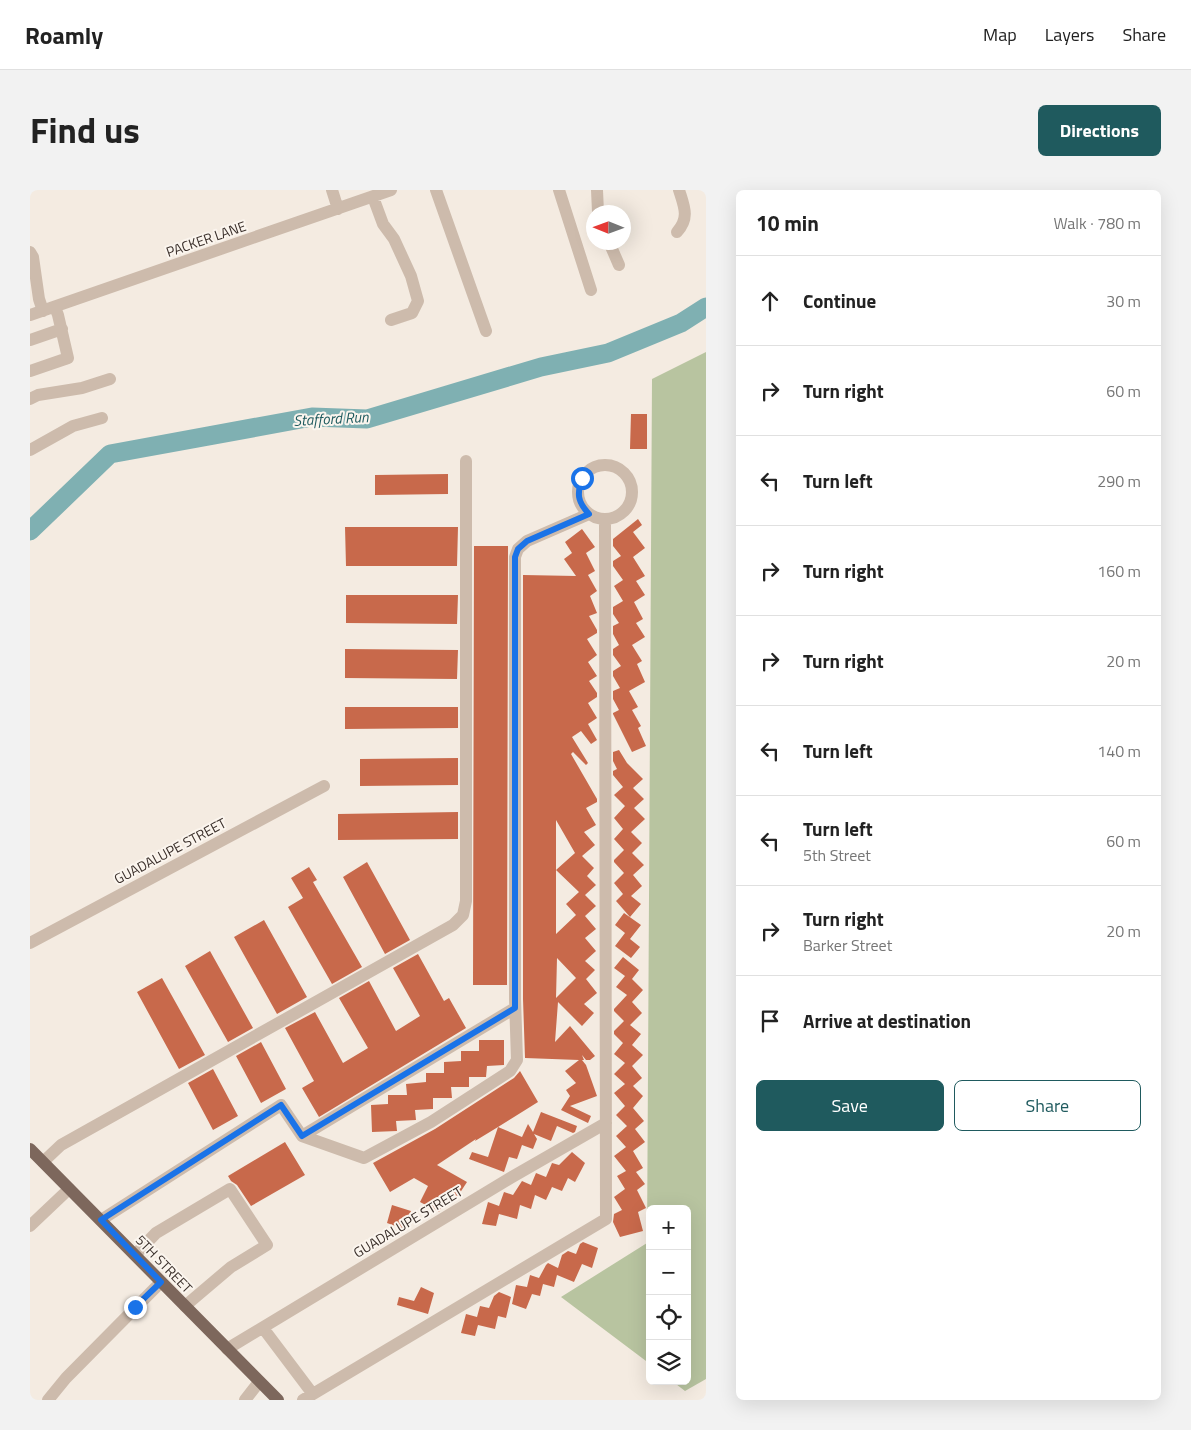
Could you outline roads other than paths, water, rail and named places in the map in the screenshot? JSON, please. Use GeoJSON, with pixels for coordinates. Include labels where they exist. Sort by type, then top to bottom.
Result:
{"type":"FeatureCollection","features":[{"type":"Feature","properties":{"kind":"main road","name":"5TH STREET"},"geometry":{"type":"LineString","coordinates":[[30,1149],[278,1400]]}},
{"type":"Feature","properties":{"kind":"street"},"geometry":{"type":"LineString","coordinates":[[332,190],[338,209]]}},
{"type":"Feature","properties":{"kind":"street","name":"PACKER LANE"},"geometry":{"type":"LineString","coordinates":[[30,315],[391,190]]}},
{"type":"Feature","properties":{"kind":"street"},"geometry":{"type":"LineString","coordinates":[[436,190],[486,332]]}},
{"type":"Feature","properties":{"kind":"street"},"geometry":{"type":"LineString","coordinates":[[559,190],[591,290]]}},
{"type":"Feature","properties":{"kind":"street"},"geometry":{"type":"LineString","coordinates":[[597,190],[598,205]]}},
{"type":"Feature","properties":{"kind":"street"},"geometry":{"type":"LineString","coordinates":[[677,232],[686,218],[679,190]]}},
{"type":"Feature","properties":{"kind":"street"},"geometry":{"type":"LineString","coordinates":[[373,197],[383,224],[394,239],[411,276],[418,301],[412,313],[391,320]]}},
{"type":"Feature","properties":{"kind":"street"},"geometry":{"type":"LineString","coordinates":[[612,250],[619,265]]}},
{"type":"Feature","properties":{"kind":"street"},"geometry":{"type":"LineString","coordinates":[[30,252],[33,257],[38,294],[62,329],[68,358],[30,371]]}},
{"type":"Feature","properties":{"kind":"street"},"geometry":{"type":"LineString","coordinates":[[30,340],[62,329]]}},
{"type":"Feature","properties":{"kind":"street"},"geometry":{"type":"LineString","coordinates":[[30,399],[38,395],[82,388],[110,379]]}},
{"type":"Feature","properties":{"kind":"street"},"geometry":{"type":"LineString","coordinates":[[30,450],[73,426],[102,418]]}},
{"type":"Feature","properties":{"kind":"street"},"geometry":{"type":"LineString","coordinates":[[43,1162],[61,1145],[453,925],[463,915],[466,900],[466,460]]}},
{"type":"Feature","properties":{"kind":"street"},"geometry":{"type":"LineString","coordinates":[[606,465],[619,469],[629,479],[632,493],[628,507],[618,516],[604,520],[589,514],[581,506],[578,492],[582,478],[592,468],[606,465]]}},
{"type":"Feature","properties":{"kind":"street"},"geometry":{"type":"LineString","coordinates":[[101,1220],[281,1105],[302,1136],[364,1158],[431,1122],[510,1071],[517,1060],[515,1008],[515,557],[518,549],[527,541],[589,514]]}},
{"type":"Feature","properties":{"kind":"street"},"geometry":{"type":"LineString","coordinates":[[263,1328],[308,1397],[606,1219],[604,520]]}},
{"type":"Feature","properties":{"kind":"street","name":"GUADALUPE STREET"},"geometry":{"type":"LineString","coordinates":[[30,943],[324,786]]}},
{"type":"Feature","properties":{"kind":"street"},"geometry":{"type":"LineString","coordinates":[[302,1136],[515,1008]]}},
{"type":"Feature","properties":{"kind":"street","name":"GUADALUPE STREET"},"geometry":{"type":"LineString","coordinates":[[227,1350],[606,1122]]}},
{"type":"Feature","properties":{"kind":"street"},"geometry":{"type":"LineString","coordinates":[[30,1226],[69,1189]]}},
{"type":"Feature","properties":{"kind":"street"},"geometry":{"type":"LineString","coordinates":[[134,1255],[156,1233],[230,1189],[267,1245],[231,1267],[185,1306]]}},
{"type":"Feature","properties":{"kind":"street"},"geometry":{"type":"LineString","coordinates":[[48,1400],[66,1378],[161,1282]]}},
{"type":"Feature","properties":{"kind":"street"},"geometry":{"type":"LineString","coordinates":[[245,1400],[259,1382]]}},
{"type":"Feature","properties":{"kind":"waterway","name":"Stafford Run"},"geometry":{"type":"LineString","coordinates":[[30,531],[110,454],[312,417],[367,419],[541,367],[608,353],[681,323],[706,307]]}}]}
